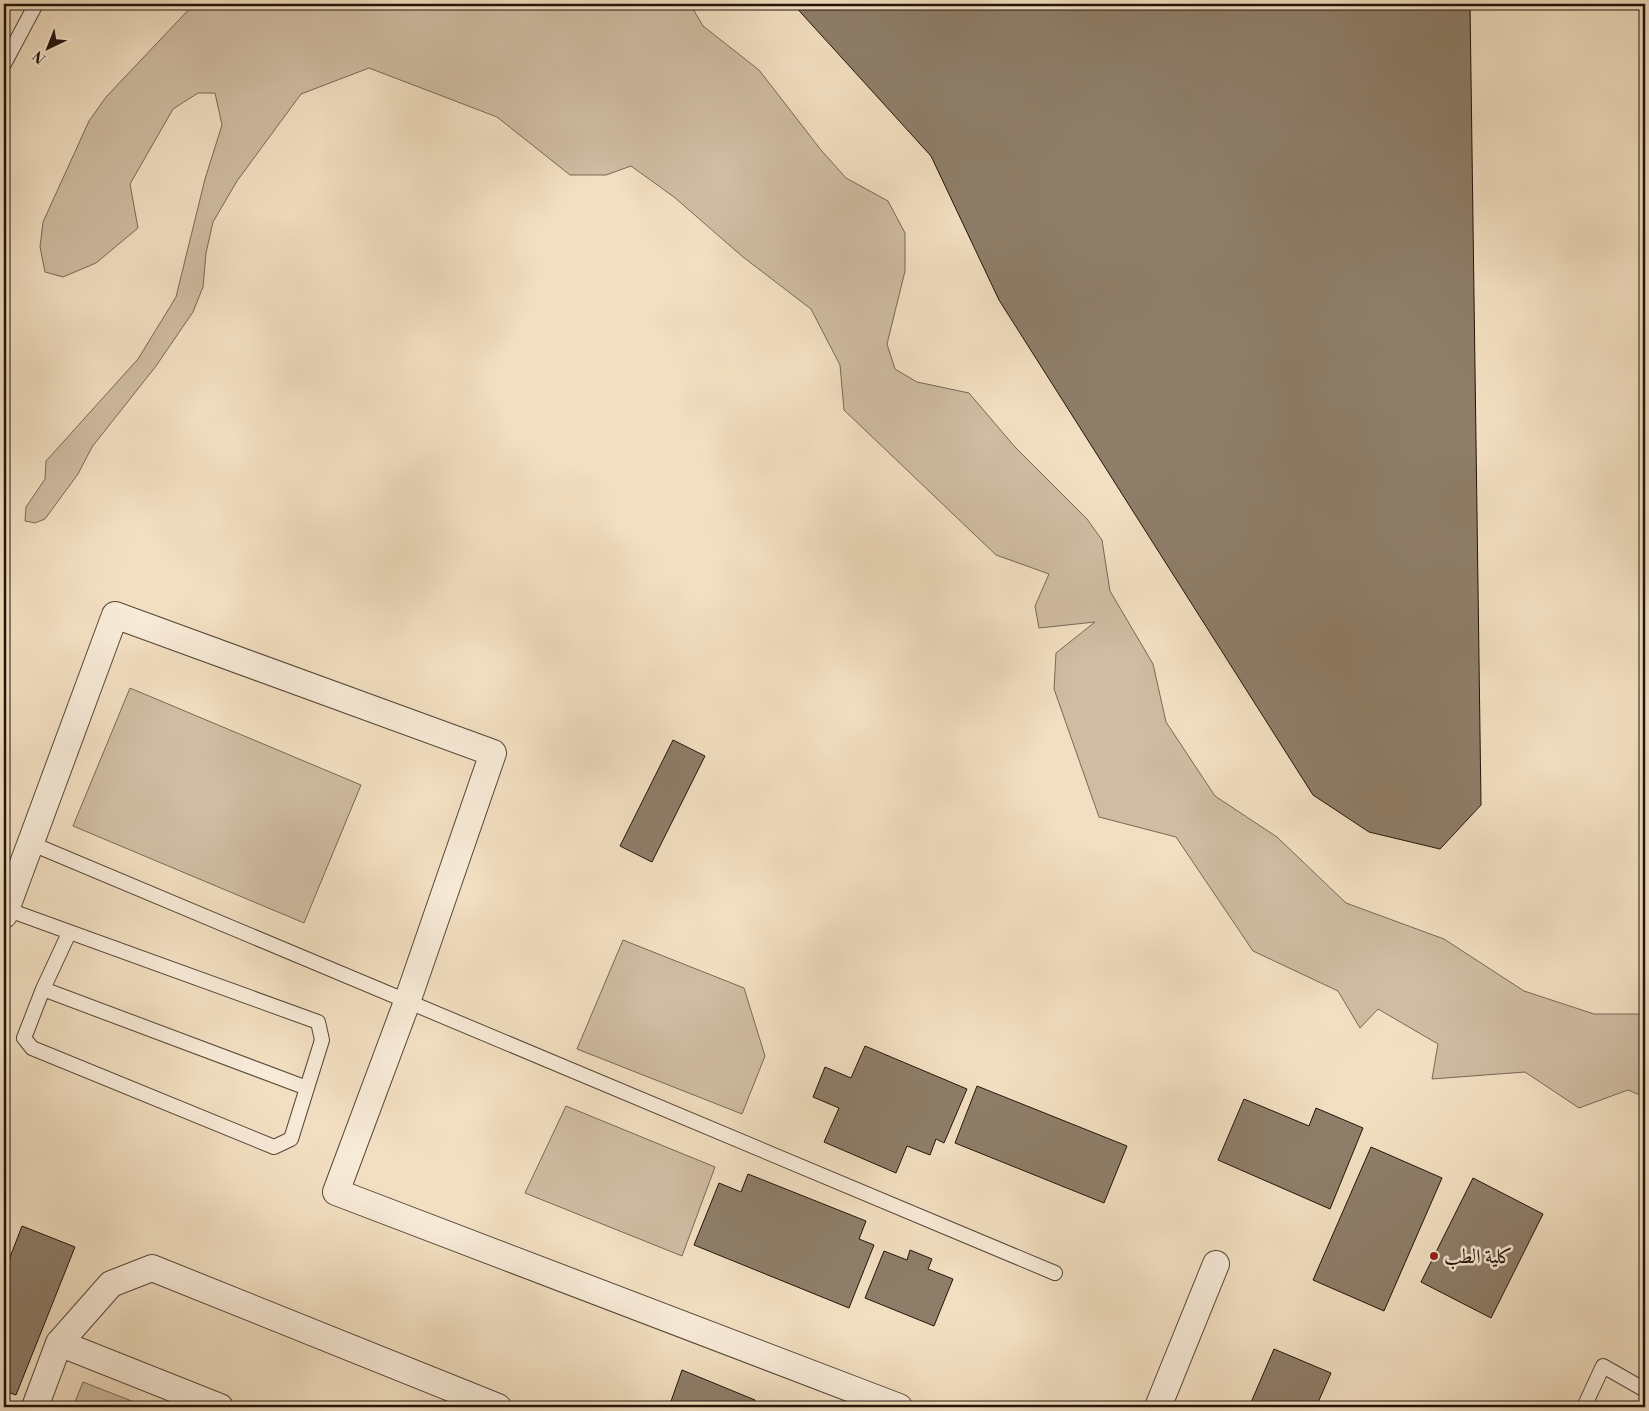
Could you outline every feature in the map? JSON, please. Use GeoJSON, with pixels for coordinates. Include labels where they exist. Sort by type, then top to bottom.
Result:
{"type":"FeatureCollection","features":[{"type":"Feature","properties":{"kind":"street"},"geometry":{"type":"LineString","coordinates":[[5,912],[115,614],[493,753],[407,1002],[336,1192],[899,1407]]}},
{"type":"Feature","properties":{"kind":"street"},"geometry":{"type":"LineString","coordinates":[[1158,1407],[1216,1264]]}},
{"type":"Feature","properties":{"kind":"street"},"geometry":{"type":"LineString","coordinates":[[35,1407],[59,1344],[111,1284],[152,1268],[498,1407]]}},
{"type":"Feature","properties":{"kind":"street"},"geometry":{"type":"LineString","coordinates":[[59,1344],[220,1407]]}},
{"type":"Feature","properties":{"kind":"lane"},"geometry":{"type":"LineString","coordinates":[[4,64],[36,4]]}},
{"type":"Feature","properties":{"kind":"lane"},"geometry":{"type":"LineString","coordinates":[[30,843],[1055,1273]]}},
{"type":"Feature","properties":{"kind":"lane"},"geometry":{"type":"LineString","coordinates":[[5,912],[69,933],[318,1022],[322,1040],[291,1139],[274,1147],[32,1048],[24,1038],[43,989],[69,933]]}},
{"type":"Feature","properties":{"kind":"lane"},"geometry":{"type":"LineString","coordinates":[[43,989],[307,1088]]}},
{"type":"Feature","properties":{"kind":"lane"},"geometry":{"type":"LineString","coordinates":[[1584,1407],[1603,1366],[1645,1390]]}},
{"type":"Feature","properties":{"kind":"shaded area"},"geometry":{"type":"Polygon","coordinates":[[[194,4],[690,4],[703,26],[759,70],[821,150],[846,178],[888,201],[905,233],[905,271],[887,344],[895,369],[917,382],[969,393],[1015,447],[1087,519],[1102,540],[1110,591],[1153,664],[1166,722],[1215,796],[1277,837],[1346,903],[1444,939],[1524,991],[1594,1014],[1645,1014],[1645,1097],[1628,1090],[1579,1108],[1525,1072],[1432,1079],[1438,1044],[1378,1009],[1360,1028],[1338,991],[1253,951],[1176,837],[1099,817],[1054,689],[1056,653],[1095,622],[1039,628],[1035,606],[1049,574],[996,555],[844,410],[840,365],[811,309],[743,257],[674,197],[631,166],[606,175],[570,175],[497,117],[369,68],[301,94],[237,181],[213,222],[206,253],[203,287],[193,312],[156,366],[92,447],[78,474],[45,519],[35,523],[25,521],[26,507],[45,479],[46,461],[138,359],[176,297],[205,179],[222,125],[215,93],[198,93],[173,109],[130,184],[138,228],[96,263],[63,277],[45,272],[40,247],[43,222],[89,121],[106,97],[194,4]]]}},
{"type":"Feature","properties":{"kind":"shaded area"},"geometry":{"type":"Polygon","coordinates":[[[130,688],[361,785],[304,923],[73,826],[130,688]]]}},
{"type":"Feature","properties":{"kind":"shaded area"},"geometry":{"type":"Polygon","coordinates":[[[623,940],[744,988],[765,1056],[742,1114],[577,1049],[623,940]]]}},
{"type":"Feature","properties":{"kind":"shaded area"},"geometry":{"type":"Polygon","coordinates":[[[566,1106],[715,1167],[682,1256],[525,1193],[566,1106]]]}},
{"type":"Feature","properties":{"kind":"shaded area"},"geometry":{"type":"Polygon","coordinates":[[[83,1382],[147,1407],[73,1407],[83,1382]]]}},
{"type":"Feature","properties":{"kind":"building"},"geometry":{"type":"Polygon","coordinates":[[[793,4],[1470,4],[1481,805],[1440,849],[1369,832],[1313,795],[999,300],[931,156],[793,4]]]}},
{"type":"Feature","properties":{"kind":"building"},"geometry":{"type":"Polygon","coordinates":[[[673,740],[705,756],[652,862],[620,846],[673,740]]]}},
{"type":"Feature","properties":{"kind":"building"},"geometry":{"type":"Polygon","coordinates":[[[865,1046],[967,1089],[944,1143],[936,1139],[930,1155],[907,1146],[896,1173],[824,1142],[839,1108],[813,1097],[825,1067],[851,1078],[865,1046]]]}},
{"type":"Feature","properties":{"kind":"building"},"geometry":{"type":"Polygon","coordinates":[[[977,1086],[1127,1146],[1104,1203],[955,1143],[977,1086]]]}},
{"type":"Feature","properties":{"kind":"building"},"geometry":{"type":"Polygon","coordinates":[[[1244,1099],[1309,1126],[1316,1108],[1363,1128],[1330,1209],[1218,1160],[1244,1099]]]}},
{"type":"Feature","properties":{"kind":"building"},"geometry":{"type":"Polygon","coordinates":[[[1371,1147],[1442,1178],[1384,1311],[1313,1280],[1371,1147]]]}},
{"type":"Feature","properties":{"kind":"building"},"geometry":{"type":"Polygon","coordinates":[[[748,1174],[866,1221],[859,1239],[874,1245],[849,1308],[694,1245],[719,1183],[741,1192],[748,1174]]]}},
{"type":"Feature","properties":{"kind":"building"},"geometry":{"type":"Polygon","coordinates":[[[1473,1178],[1543,1214],[1491,1318],[1421,1282],[1473,1178]]]}},
{"type":"Feature","properties":{"kind":"building"},"geometry":{"type":"Polygon","coordinates":[[[22,1226],[75,1247],[16,1395],[4,1391],[4,1273],[22,1226]]]}},
{"type":"Feature","properties":{"kind":"building"},"geometry":{"type":"Polygon","coordinates":[[[910,1250],[932,1259],[928,1269],[953,1279],[934,1326],[865,1298],[884,1251],[907,1260],[910,1250]]]}},
{"type":"Feature","properties":{"kind":"building"},"geometry":{"type":"Polygon","coordinates":[[[1274,1349],[1331,1373],[1316,1407],[1249,1407],[1274,1349]]]}},
{"type":"Feature","properties":{"kind":"building"},"geometry":{"type":"Polygon","coordinates":[[[682,1370],[755,1400],[753,1407],[669,1407],[682,1370]]]}},
{"type":"Feature","properties":{"kind":"place","name":"كلية الطب"},"geometry":{"type":"Point","coordinates":[1434,1256]}}]}
